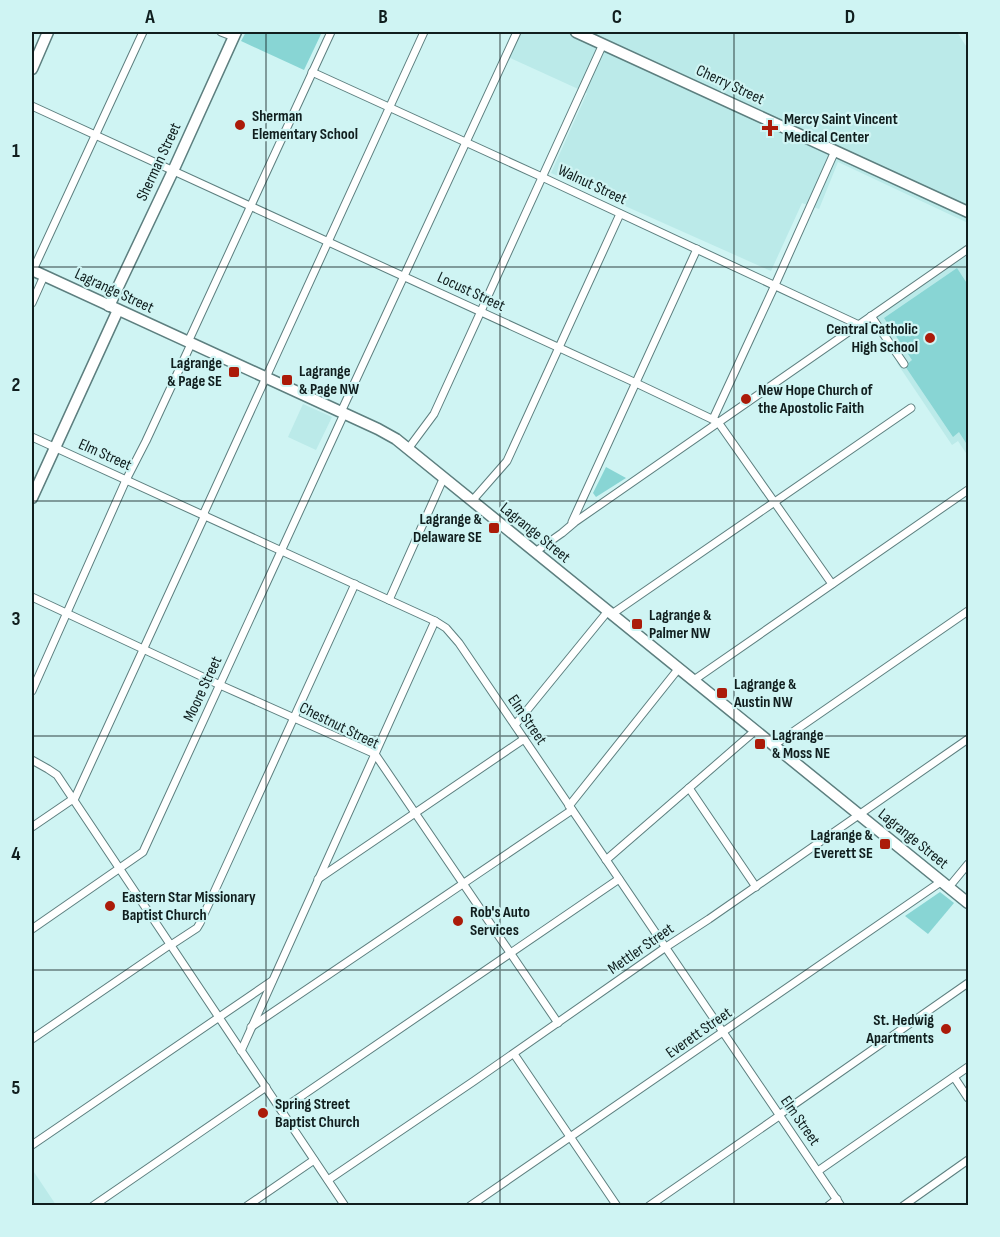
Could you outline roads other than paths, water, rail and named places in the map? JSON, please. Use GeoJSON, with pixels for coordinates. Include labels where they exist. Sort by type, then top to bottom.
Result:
{"type":"FeatureCollection","features":[{"type":"Feature","properties":{"kind":"main road"},"geometry":{"type":"LineString","coordinates":[[32,69],[48,32]]}},
{"type":"Feature","properties":{"kind":"main road","name":"Cherry Street"},"geometry":{"type":"LineString","coordinates":[[576,32],[950,204],[969,210]]}},
{"type":"Feature","properties":{"kind":"main road","name":"Sherman Street"},"geometry":{"type":"LineString","coordinates":[[32,498],[173,171],[235,34]]}},
{"type":"Feature","properties":{"kind":"main road","name":"Lagrange Street"},"geometry":{"type":"LineString","coordinates":[[32,270],[384,432],[444,477],[969,903]]}},
{"type":"Feature","properties":{"kind":"street"},"geometry":{"type":"LineString","coordinates":[[32,270],[143,32]]}},
{"type":"Feature","properties":{"kind":"street"},"geometry":{"type":"LineString","coordinates":[[221,32],[235,34]]}},
{"type":"Feature","properties":{"kind":"street"},"geometry":{"type":"LineString","coordinates":[[32,691],[331,32]]}},
{"type":"Feature","properties":{"kind":"street"},"geometry":{"type":"LineString","coordinates":[[32,827],[74,799],[424,32]]}},
{"type":"Feature","properties":{"kind":"street","name":"Moore Street"},"geometry":{"type":"LineString","coordinates":[[32,930],[143,852],[517,32]]}},
{"type":"Feature","properties":{"kind":"street"},"geometry":{"type":"LineString","coordinates":[[408,449],[434,414],[603,44]]}},
{"type":"Feature","properties":{"kind":"street","name":"Walnut Street"},"geometry":{"type":"LineString","coordinates":[[312,72],[859,325]]}},
{"type":"Feature","properties":{"kind":"street","name":"Locust Street"},"geometry":{"type":"LineString","coordinates":[[32,106],[716,420],[832,584]]}},
{"type":"Feature","properties":{"kind":"street"},"geometry":{"type":"LineString","coordinates":[[716,420],[835,151]]}},
{"type":"Feature","properties":{"kind":"street"},"geometry":{"type":"LineString","coordinates":[[472,501],[507,461],[620,214]]}},
{"type":"Feature","properties":{"kind":"street"},"geometry":{"type":"LineString","coordinates":[[571,525],[697,249]]}},
{"type":"Feature","properties":{"kind":"street"},"geometry":{"type":"LineString","coordinates":[[535,552],[716,420],[969,249]]}},
{"type":"Feature","properties":{"kind":"street"},"geometry":{"type":"LineString","coordinates":[[32,303],[44,276]]}},
{"type":"Feature","properties":{"kind":"street"},"geometry":{"type":"LineString","coordinates":[[871,316],[904,364]]}},
{"type":"Feature","properties":{"kind":"street"},"geometry":{"type":"LineString","coordinates":[[515,725],[610,612],[911,408]]}},
{"type":"Feature","properties":{"kind":"street","name":"Elm Street"},"geometry":{"type":"LineString","coordinates":[[32,437],[355,584],[446,628],[459,643],[839,1202]]}},
{"type":"Feature","properties":{"kind":"street"},"geometry":{"type":"LineString","coordinates":[[389,600],[444,477]]}},
{"type":"Feature","properties":{"kind":"street"},"geometry":{"type":"LineString","coordinates":[[694,680],[969,490]]}},
{"type":"Feature","properties":{"kind":"street"},"geometry":{"type":"LineString","coordinates":[[32,1039],[196,928],[200,923],[355,584]]}},
{"type":"Feature","properties":{"kind":"street","name":"Chestnut Street"},"geometry":{"type":"LineString","coordinates":[[32,597],[143,650],[375,754],[558,1023]]}},
{"type":"Feature","properties":{"kind":"street"},"geometry":{"type":"LineString","coordinates":[[774,745],[969,611]]}},
{"type":"Feature","properties":{"kind":"street"},"geometry":{"type":"LineString","coordinates":[[241,1051],[435,621]]}},
{"type":"Feature","properties":{"kind":"street"},"geometry":{"type":"LineString","coordinates":[[251,1027],[570,808],[679,668]]}},
{"type":"Feature","properties":{"kind":"street"},"geometry":{"type":"LineString","coordinates":[[606,860],[756,730]]}},
{"type":"Feature","properties":{"kind":"street"},"geometry":{"type":"LineString","coordinates":[[318,879],[524,739]]}},
{"type":"Feature","properties":{"kind":"street","name":"Mettler Street"},"geometry":{"type":"LineString","coordinates":[[328,1180],[969,740]]}},
{"type":"Feature","properties":{"kind":"street"},"geometry":{"type":"LineString","coordinates":[[32,760],[57,775],[74,799],[345,1206]]}},
{"type":"Feature","properties":{"kind":"street"},"geometry":{"type":"LineString","coordinates":[[689,788],[756,887]]}},
{"type":"Feature","properties":{"kind":"street","name":"Everett Street"},"geometry":{"type":"LineString","coordinates":[[470,1206],[723,1031],[946,884],[969,864]]}},
{"type":"Feature","properties":{"kind":"street"},"geometry":{"type":"LineString","coordinates":[[281,1110],[619,879]]}},
{"type":"Feature","properties":{"kind":"street"},"geometry":{"type":"LineString","coordinates":[[32,1145],[273,981]]}},
{"type":"Feature","properties":{"kind":"street"},"geometry":{"type":"LineString","coordinates":[[649,1206],[969,983]]}},
{"type":"Feature","properties":{"kind":"street"},"geometry":{"type":"LineString","coordinates":[[514,1054],[617,1206]]}},
{"type":"Feature","properties":{"kind":"street"},"geometry":{"type":"LineString","coordinates":[[818,1171],[969,1067]]}},
{"type":"Feature","properties":{"kind":"street"},"geometry":{"type":"LineString","coordinates":[[954,1077],[969,1098]]}},
{"type":"Feature","properties":{"kind":"street"},"geometry":{"type":"LineString","coordinates":[[93,1206],[266,1087]]}},
{"type":"Feature","properties":{"kind":"street"},"geometry":{"type":"LineString","coordinates":[[247,1206],[314,1160]]}},
{"type":"Feature","properties":{"kind":"street"},"geometry":{"type":"LineString","coordinates":[[903,1206],[969,1160]]}},
{"type":"Feature","properties":{"kind":"street"},"geometry":{"type":"LineString","coordinates":[[828,1206],[839,1202]]}},
{"type":"Feature","properties":{"kind":"place","name":"Sherman Elementary School"},"geometry":{"type":"Point","coordinates":[240,125]}},
{"type":"Feature","properties":{"kind":"place","name":"Mercy Saint Vincent Medical Center"},"geometry":{"type":"Point","coordinates":[770,128]}},
{"type":"Feature","properties":{"kind":"place","name":"Central Catholic High School"},"geometry":{"type":"Point","coordinates":[930,338]}},
{"type":"Feature","properties":{"kind":"place","name":"Lagrange & Page SE"},"geometry":{"type":"Point","coordinates":[234,372]}},
{"type":"Feature","properties":{"kind":"place","name":"Lagrange & Page NW"},"geometry":{"type":"Point","coordinates":[287,380]}},
{"type":"Feature","properties":{"kind":"place","name":"New Hope Church of the Apostolic Faith"},"geometry":{"type":"Point","coordinates":[746,399]}},
{"type":"Feature","properties":{"kind":"place","name":"Lagrange & Delaware SE"},"geometry":{"type":"Point","coordinates":[494,528]}},
{"type":"Feature","properties":{"kind":"place","name":"Lagrange & Palmer NW"},"geometry":{"type":"Point","coordinates":[637,624]}},
{"type":"Feature","properties":{"kind":"place","name":"Lagrange & Austin NW"},"geometry":{"type":"Point","coordinates":[722,693]}},
{"type":"Feature","properties":{"kind":"place","name":"Lagrange & Moss NE"},"geometry":{"type":"Point","coordinates":[760,744]}},
{"type":"Feature","properties":{"kind":"place","name":"Lagrange & Everett SE"},"geometry":{"type":"Point","coordinates":[885,844]}},
{"type":"Feature","properties":{"kind":"place","name":"Eastern Star Missionary Baptist Church"},"geometry":{"type":"Point","coordinates":[110,906]}},
{"type":"Feature","properties":{"kind":"place","name":"Rob's Auto Services"},"geometry":{"type":"Point","coordinates":[458,921]}},
{"type":"Feature","properties":{"kind":"place","name":"St. Hedwig Apartments"},"geometry":{"type":"Point","coordinates":[946,1029]}},
{"type":"Feature","properties":{"kind":"place","name":"Spring Street Baptist Church"},"geometry":{"type":"Point","coordinates":[263,1113]}}]}
